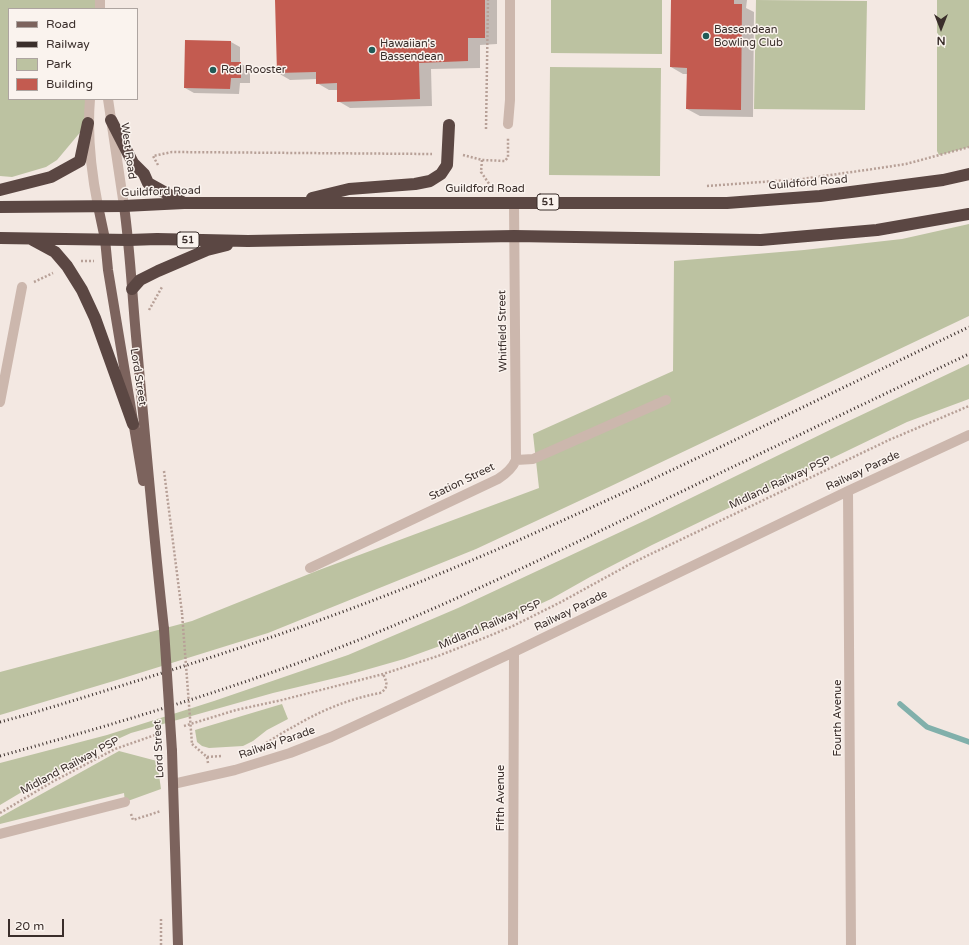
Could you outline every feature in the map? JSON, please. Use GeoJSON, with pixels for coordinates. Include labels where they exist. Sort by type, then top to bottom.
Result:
{"type":"FeatureCollection","features":[{"type":"Feature","properties":{"kind":"highway"},"geometry":{"type":"LineString","coordinates":[[111,120],[133,163],[144,174],[148,183],[184,203]]}},
{"type":"Feature","properties":{"kind":"highway"},"geometry":{"type":"LineString","coordinates":[[0,190],[51,177],[80,161],[88,123]]}},
{"type":"Feature","properties":{"kind":"highway"},"geometry":{"type":"LineString","coordinates":[[295,203],[349,188],[415,184],[430,181],[441,174],[447,165],[449,125]]}},
{"type":"Feature","properties":{"kind":"highway","name":"Guildford Road"},"geometry":{"type":"LineString","coordinates":[[0,207],[60,208],[184,203],[727,203],[828,195],[943,180],[969,174]]}},
{"type":"Feature","properties":{"kind":"highway","name":"51"},"geometry":{"type":"LineString","coordinates":[[0,238],[248,241],[514,236],[761,240],[877,230],[969,214]]}},
{"type":"Feature","properties":{"kind":"highway"},"geometry":{"type":"LineString","coordinates":[[29,238],[55,252],[67,266],[82,290],[95,318],[133,424]]}},
{"type":"Feature","properties":{"kind":"highway"},"geometry":{"type":"LineString","coordinates":[[132,289],[140,280],[206,250],[248,241]]}},
{"type":"Feature","properties":{"kind":"main road","name":"Lord Street"},"geometry":{"type":"LineString","coordinates":[[98,206],[105,239],[108,270],[155,552]]}},
{"type":"Feature","properties":{"kind":"main road","name":"Lord Street"},"geometry":{"type":"LineString","coordinates":[[124,206],[129,240],[155,552],[164,628],[172,751],[178,945]]}},
{"type":"Feature","properties":{"kind":"street"},"geometry":{"type":"LineString","coordinates":[[508,124],[510,100],[510,0]]}},
{"type":"Feature","properties":{"kind":"street"},"geometry":{"type":"LineString","coordinates":[[90,100],[88,123],[93,181],[98,206]]}},
{"type":"Feature","properties":{"kind":"street","name":"West Road"},"geometry":{"type":"LineString","coordinates":[[108,100],[124,206]]}},
{"type":"Feature","properties":{"kind":"street","name":"Whitfield Street"},"geometry":{"type":"LineString","coordinates":[[514,202],[516,460]]}},
{"type":"Feature","properties":{"kind":"street"},"geometry":{"type":"LineString","coordinates":[[0,402],[22,287]]}},
{"type":"Feature","properties":{"kind":"street"},"geometry":{"type":"LineString","coordinates":[[516,460],[533,459],[666,400]]}},
{"type":"Feature","properties":{"kind":"street","name":"Railway Parade"},"geometry":{"type":"LineString","coordinates":[[173,784],[235,770],[331,737],[514,652],[848,491],[969,435]]}},
{"type":"Feature","properties":{"kind":"street","name":"Station Street"},"geometry":{"type":"LineString","coordinates":[[310,568],[498,479],[512,468],[516,460]]}},
{"type":"Feature","properties":{"kind":"street","name":"Fourth Avenue"},"geometry":{"type":"LineString","coordinates":[[848,491],[851,945]]}},
{"type":"Feature","properties":{"kind":"street","name":"Fifth Avenue"},"geometry":{"type":"LineString","coordinates":[[513,945],[514,652]]}},
{"type":"Feature","properties":{"kind":"street"},"geometry":{"type":"LineString","coordinates":[[0,834],[125,802]]}},
{"type":"Feature","properties":{"kind":"path"},"geometry":{"type":"LineString","coordinates":[[486,128],[488,0]]}},
{"type":"Feature","properties":{"kind":"path"},"geometry":{"type":"LineString","coordinates":[[154,156],[172,152],[448,154],[463,155],[482,160],[504,161],[508,157],[508,124]]}},
{"type":"Feature","properties":{"kind":"path"},"geometry":{"type":"LineString","coordinates":[[702,186],[802,179],[873,169],[906,164],[969,147]]}},
{"type":"Feature","properties":{"kind":"path"},"geometry":{"type":"LineString","coordinates":[[482,160],[481,172],[492,188],[500,188]]}},
{"type":"Feature","properties":{"kind":"path"},"geometry":{"type":"LineString","coordinates":[[22,287],[67,266]]}},
{"type":"Feature","properties":{"kind":"path"},"geometry":{"type":"LineString","coordinates":[[150,317],[149,309],[163,286]]}},
{"type":"Feature","properties":{"kind":"path","name":"Midland Railway PSP"},"geometry":{"type":"LineString","coordinates":[[184,726],[236,710],[282,700],[383,674],[438,656],[515,625],[561,602],[632,562],[882,444],[969,406]]}},
{"type":"Feature","properties":{"kind":"path"},"geometry":{"type":"LineString","coordinates":[[164,465],[182,613],[192,744],[207,757],[226,756]]}},
{"type":"Feature","properties":{"kind":"path"},"geometry":{"type":"LineString","coordinates":[[262,746],[295,725],[334,706],[348,700],[380,693],[387,686],[387,681],[383,674]]}},
{"type":"Feature","properties":{"kind":"path","name":"Midland Railway PSP"},"geometry":{"type":"LineString","coordinates":[[0,813],[52,782],[115,749],[162,733]]}},
{"type":"Feature","properties":{"kind":"path"},"geometry":{"type":"LineString","coordinates":[[125,802],[133,820],[161,811]]}},
{"type":"Feature","properties":{"kind":"green space"},"geometry":{"type":"Polygon","coordinates":[[[0,0],[100,0],[100,8],[8,8],[8,100],[90,100],[88,123],[57,160],[46,167],[12,177],[0,176],[0,0]]]}},
{"type":"Feature","properties":{"kind":"green space"},"geometry":{"type":"Polygon","coordinates":[[[551,0],[662,0],[662,54],[551,53],[551,0]]]}},
{"type":"Feature","properties":{"kind":"green space"},"geometry":{"type":"Polygon","coordinates":[[[756,0],[867,1],[865,110],[754,109],[756,0]]]}},
{"type":"Feature","properties":{"kind":"green space"},"geometry":{"type":"Polygon","coordinates":[[[937,0],[969,0],[969,147],[939,155],[937,151],[937,0]]]}},
{"type":"Feature","properties":{"kind":"green space"},"geometry":{"type":"Polygon","coordinates":[[[550,67],[661,68],[660,176],[549,175],[550,67]]]}},
{"type":"Feature","properties":{"kind":"green space"},"geometry":{"type":"Polygon","coordinates":[[[969,224],[969,316],[476,549],[268,633],[0,715],[0,672],[192,621],[319,570],[539,488],[533,434],[673,371],[674,261],[804,250],[902,239],[969,224]]]}},
{"type":"Feature","properties":{"kind":"green space"},"geometry":{"type":"Polygon","coordinates":[[[969,364],[969,399],[907,422],[652,545],[551,599],[481,631],[404,659],[348,675],[273,693],[131,733],[89,752],[0,805],[0,763],[107,735],[214,701],[348,655],[458,608],[646,520],[969,364]]]}},
{"type":"Feature","properties":{"kind":"green space"},"geometry":{"type":"Polygon","coordinates":[[[282,704],[288,719],[267,730],[253,741],[243,746],[209,748],[202,746],[197,742],[195,730],[282,704]]]}},
{"type":"Feature","properties":{"kind":"green space"},"geometry":{"type":"Polygon","coordinates":[[[119,751],[157,761],[161,789],[125,802],[124,793],[0,824],[0,817],[119,751]]]}},
{"type":"Feature","properties":{"kind":"building","name":"Hawaiian's Bassendean"},"geometry":{"type":"Polygon","coordinates":[[[275,0],[485,0],[485,38],[468,38],[468,61],[419,63],[420,99],[337,102],[337,83],[316,84],[316,72],[277,73],[275,0]]]}},
{"type":"Feature","properties":{"kind":"building","name":"Bassendean Bowling Club"},"geometry":{"type":"Polygon","coordinates":[[[671,0],[734,0],[734,4],[742,4],[741,110],[686,109],[687,68],[670,67],[671,0]]]}},
{"type":"Feature","properties":{"kind":"building","name":"Red Rooster"},"geometry":{"type":"Polygon","coordinates":[[[185,40],[231,41],[231,62],[241,62],[241,78],[231,78],[230,89],[184,88],[185,40]]]}},
{"type":"Feature","properties":{"kind":"waterway"},"geometry":{"type":"LineString","coordinates":[[900,704],[927,727],[969,742]]}},
{"type":"Feature","properties":{"kind":"railway"},"geometry":{"type":"LineString","coordinates":[[0,722],[132,683],[237,649],[393,593],[511,544],[642,484],[969,327]]}},
{"type":"Feature","properties":{"kind":"railway"},"geometry":{"type":"LineString","coordinates":[[0,756],[234,686],[371,635],[519,570],[969,354]]}},
{"type":"Feature","properties":{"kind":"place","name":"Bassendean Bowling Club"},"geometry":{"type":"Point","coordinates":[706,36]}},
{"type":"Feature","properties":{"kind":"place","name":"Hawaiian's Bassendean"},"geometry":{"type":"Point","coordinates":[372,50]}},
{"type":"Feature","properties":{"kind":"place","name":"Red Rooster"},"geometry":{"type":"Point","coordinates":[213,70]}}]}
